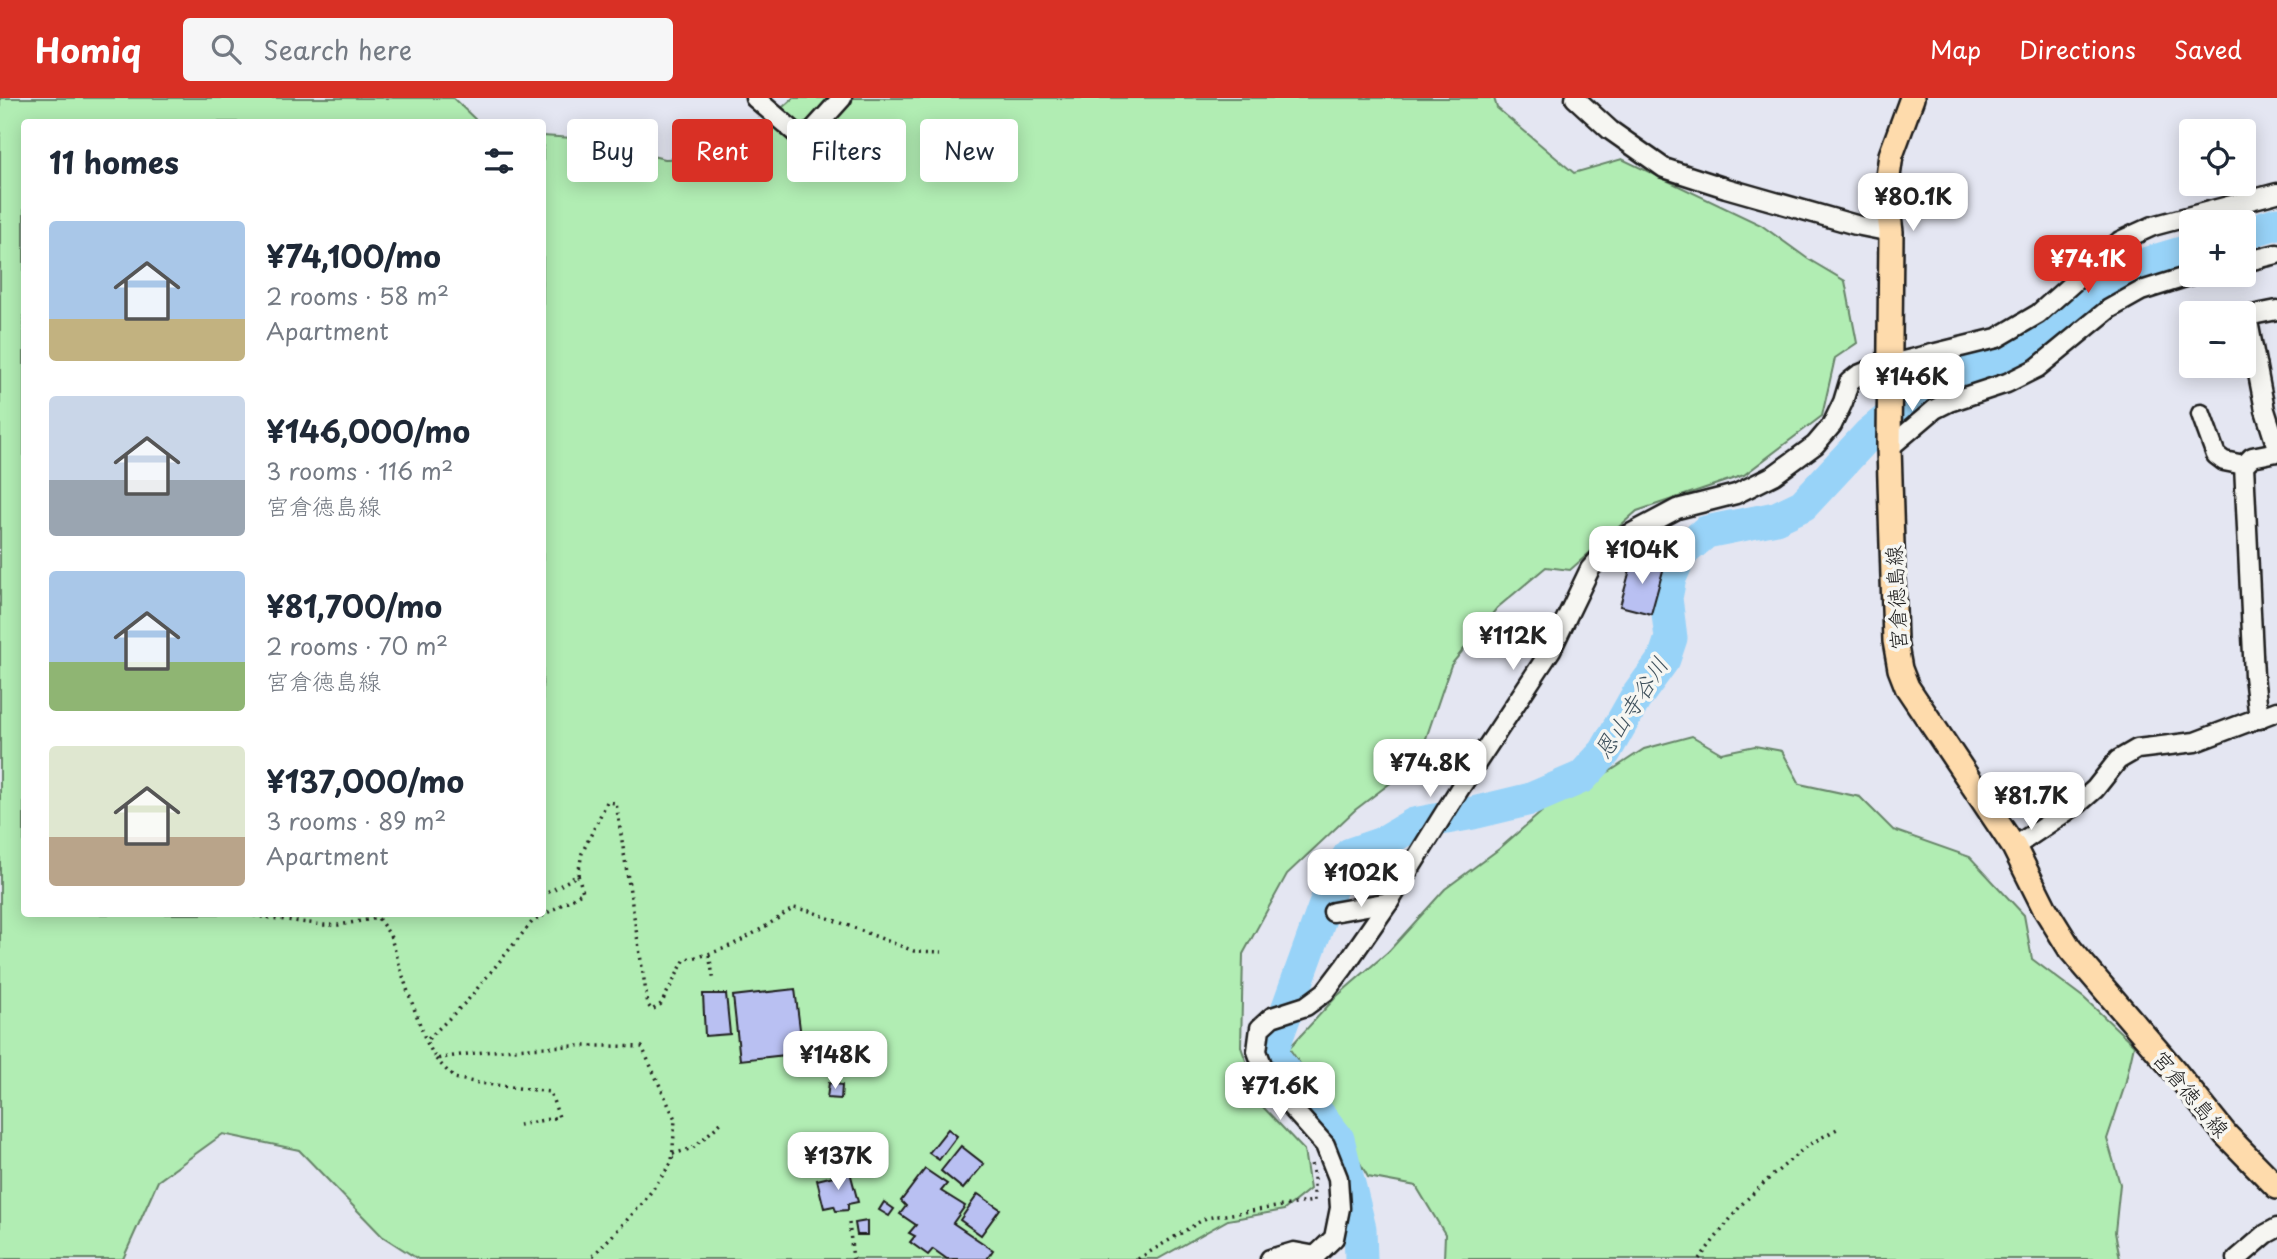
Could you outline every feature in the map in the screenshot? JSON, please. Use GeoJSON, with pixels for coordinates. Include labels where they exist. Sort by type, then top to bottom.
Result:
{"type":"FeatureCollection","features":[{"type":"Feature","properties":{"kind":"main road","name":"宮倉徳島線"},"geometry":{"type":"LineString","coordinates":[[1912,98],[1891,155],[1886,191],[1891,232],[1889,442],[1895,641],[1900,669],[1907,687],[2014,847],[2043,907],[2070,949],[2226,1135],[2277,1187]]}},
{"type":"Feature","properties":{"kind":"street"},"geometry":{"type":"LineString","coordinates":[[755,98],[804,140],[842,98]]}},
{"type":"Feature","properties":{"kind":"street"},"geometry":{"type":"LineString","coordinates":[[1575,98],[1610,130],[1664,168],[1856,225],[1891,232]]}},
{"type":"Feature","properties":{"kind":"street"},"geometry":{"type":"LineString","coordinates":[[1270,1259],[1294,1252],[1314,1258],[1334,1238],[1340,1208],[1338,1178],[1325,1145],[1268,1081],[1257,1051],[1260,1028],[1272,1017],[1306,1006],[1325,992],[1389,902],[1551,650],[1590,569],[1613,543],[1677,509],[1736,494],[1774,475],[1815,445],[1832,425],[1849,382],[1858,375],[1875,368],[1997,338],[2038,314],[2120,241],[2153,226],[2277,193]]}},
{"type":"Feature","properties":{"kind":"street"},"geometry":{"type":"LineString","coordinates":[[2256,259],[2277,254]]}},
{"type":"Feature","properties":{"kind":"street"},"geometry":{"type":"LineString","coordinates":[[1889,442],[1935,409],[2007,383],[2037,368],[2109,309],[2141,291],[2179,279]]}},
{"type":"Feature","properties":{"kind":"street"},"geometry":{"type":"LineString","coordinates":[[2259,719],[2254,676],[2244,465],[2252,457],[2277,450],[2265,410],[2247,316],[2277,310]]}},
{"type":"Feature","properties":{"kind":"street"},"geometry":{"type":"LineString","coordinates":[[2201,414],[2216,455],[2224,461],[2244,465]]}},
{"type":"Feature","properties":{"kind":"street"},"geometry":{"type":"LineString","coordinates":[[2014,847],[2080,803],[2118,760],[2137,749],[2194,742],[2277,711]]}},
{"type":"Feature","properties":{"kind":"street"},"geometry":{"type":"LineString","coordinates":[[1333,912],[1389,902]]}},
{"type":"Feature","properties":{"kind":"street"},"geometry":{"type":"LineString","coordinates":[[2236,1259],[2277,1228]]}},
{"type":"Feature","properties":{"kind":"path"},"geometry":{"type":"LineString","coordinates":[[546,914],[583,892],[578,875],[582,852],[607,802],[616,803],[652,1010],[661,1004],[685,959],[709,956],[748,938],[794,908],[810,911],[914,951],[942,952]]}},
{"type":"Feature","properties":{"kind":"path"},"geometry":{"type":"LineString","coordinates":[[546,894],[578,875]]}},
{"type":"Feature","properties":{"kind":"path"},"geometry":{"type":"LineString","coordinates":[[263,917],[324,925],[378,918],[390,935],[426,1041],[436,1059],[454,1078],[550,1092],[559,1117],[519,1125]]}},
{"type":"Feature","properties":{"kind":"path"},"geometry":{"type":"LineString","coordinates":[[426,1041],[467,1001],[532,922],[540,917]]}},
{"type":"Feature","properties":{"kind":"path"},"geometry":{"type":"LineString","coordinates":[[709,956],[714,981]]}},
{"type":"Feature","properties":{"kind":"path"},"geometry":{"type":"LineString","coordinates":[[436,1059],[487,1051],[585,1044],[642,1047],[676,1119],[672,1162],[643,1203],[590,1259]]}},
{"type":"Feature","properties":{"kind":"path"},"geometry":{"type":"LineString","coordinates":[[673,1154],[693,1148],[723,1121]]}},
{"type":"Feature","properties":{"kind":"path"},"geometry":{"type":"LineString","coordinates":[[1699,1259],[1742,1204],[1765,1182],[1808,1145],[1839,1128]]}},
{"type":"Feature","properties":{"kind":"path"},"geometry":{"type":"LineString","coordinates":[[1138,1259],[1206,1218],[1314,1201],[1314,1177],[1310,1157]]}},
{"type":"Feature","properties":{"kind":"path"},"geometry":{"type":"LineString","coordinates":[[849,1223],[853,1259]]}},
{"type":"Feature","properties":{"kind":"green space"},"geometry":{"type":"Polygon","coordinates":[[[0,98],[453,98],[475,119],[21,119],[21,917],[546,917],[546,136],[567,138],[567,182],[658,182],[658,157],[672,159],[672,182],[773,182],[773,119],[770,119],[793,98],[1494,98],[1497,108],[1574,173],[1622,159],[1761,225],[1808,259],[1845,281],[1857,343],[1835,358],[1822,416],[1744,475],[1637,511],[1570,570],[1546,567],[1497,608],[1451,665],[1418,762],[1355,810],[1287,874],[1243,954],[1241,1047],[1263,1107],[1304,1150],[1310,1189],[1284,1210],[1228,1220],[1158,1259],[418,1259],[382,1236],[299,1150],[223,1134],[158,1181],[123,1259],[0,1259],[0,98]]]}},
{"type":"Feature","properties":{"kind":"green space"},"geometry":{"type":"Polygon","coordinates":[[[1692,736],[1721,753],[1755,746],[1782,751],[1800,784],[1860,797],[1893,830],[1970,857],[2024,915],[2032,959],[2084,998],[2134,1045],[2125,1085],[2107,1139],[2120,1184],[2115,1232],[2120,1259],[1444,1259],[1445,1234],[1416,1186],[1368,1177],[1319,1091],[1289,1048],[1337,996],[1389,951],[1445,889],[1499,849],[1553,802],[1644,749],[1692,736]]]}},
{"type":"Feature","properties":{"kind":"building"},"geometry":{"type":"Polygon","coordinates":[[[1633,559],[1664,567],[1651,614],[1620,606],[1633,559]]]}},
{"type":"Feature","properties":{"kind":"building"},"geometry":{"type":"Polygon","coordinates":[[[795,989],[803,1053],[740,1060],[733,996],[795,989]]]}},
{"type":"Feature","properties":{"kind":"building"},"geometry":{"type":"Polygon","coordinates":[[[703,994],[726,994],[730,1034],[705,1036],[703,994]]]}},
{"type":"Feature","properties":{"kind":"building"},"geometry":{"type":"Polygon","coordinates":[[[829,1083],[842,1085],[841,1099],[827,1098],[829,1083]]]}},
{"type":"Feature","properties":{"kind":"building"},"geometry":{"type":"Polygon","coordinates":[[[948,1129],[957,1136],[939,1160],[929,1153],[948,1129]]]}},
{"type":"Feature","properties":{"kind":"building"},"geometry":{"type":"Polygon","coordinates":[[[961,1146],[984,1164],[963,1189],[941,1171],[961,1146]]]}},
{"type":"Feature","properties":{"kind":"building"},"geometry":{"type":"Polygon","coordinates":[[[925,1169],[947,1184],[941,1191],[965,1206],[953,1223],[993,1250],[987,1259],[947,1259],[933,1249],[928,1255],[910,1242],[915,1236],[909,1233],[916,1225],[900,1214],[906,1206],[901,1201],[925,1169]]]}},
{"type":"Feature","properties":{"kind":"building"},"geometry":{"type":"Polygon","coordinates":[[[850,1172],[858,1202],[848,1204],[848,1210],[836,1211],[834,1206],[824,1208],[817,1180],[850,1172]]]}},
{"type":"Feature","properties":{"kind":"building"},"geometry":{"type":"Polygon","coordinates":[[[978,1194],[1000,1209],[981,1235],[960,1220],[978,1194]]]}},
{"type":"Feature","properties":{"kind":"building"},"geometry":{"type":"Polygon","coordinates":[[[884,1202],[894,1209],[889,1216],[879,1210],[884,1202]]]}},
{"type":"Feature","properties":{"kind":"building"},"geometry":{"type":"Polygon","coordinates":[[[867,1221],[867,1235],[857,1235],[855,1223],[867,1221]]]}},
{"type":"Feature","properties":{"kind":"waterway","name":"恩山寺谷川"},"geometry":{"type":"LineString","coordinates":[[2256,229],[2277,223]]}},
{"type":"Feature","properties":{"kind":"waterway","name":"恩山寺谷川"},"geometry":{"type":"LineString","coordinates":[[1361,1259],[1360,1229],[1338,1139],[1271,1054],[1335,877],[1350,854],[1382,843],[1414,824],[1531,799],[1582,777],[1605,752],[1635,699],[1664,659],[1671,638],[1666,598],[1670,578],[1681,553],[1706,532],[1776,518],[1803,505],[1869,434],[1914,397],[1945,378],[2030,349],[2107,281],[2141,265],[2179,254]]}}]}
